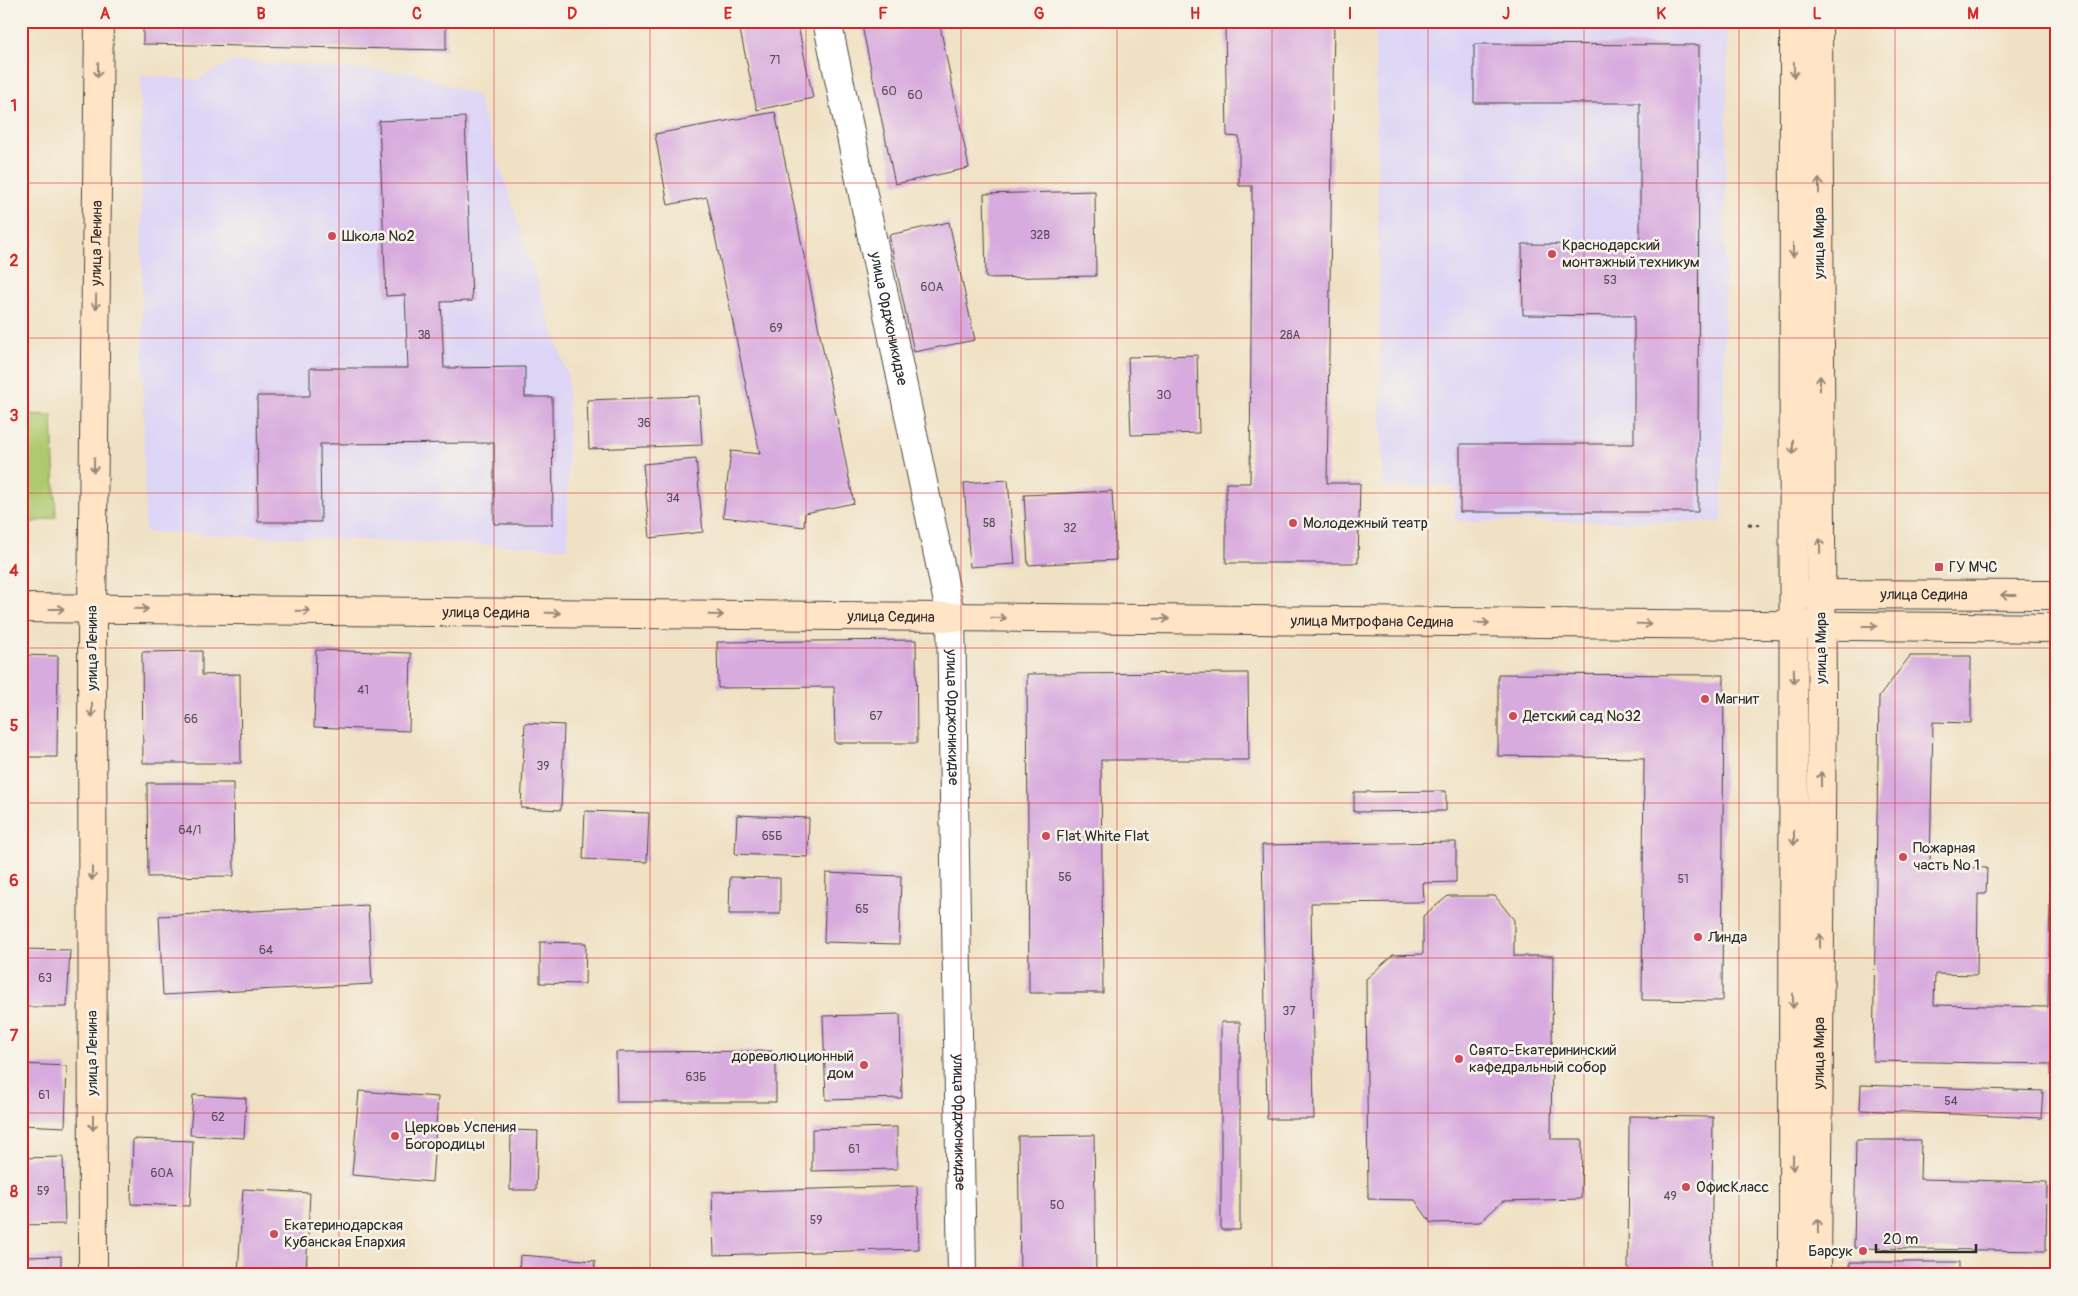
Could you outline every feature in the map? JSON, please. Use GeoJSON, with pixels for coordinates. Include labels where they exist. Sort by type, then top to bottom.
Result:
{"type":"FeatureCollection","features":[{"type":"Feature","properties":{"kind":"main road","name":"улица Ленина"},"geometry":{"type":"LineString","coordinates":[[93,1275],[92,609],[99,21]]}},
{"type":"Feature","properties":{"kind":"main road","name":"улица Мира"},"geometry":{"type":"LineString","coordinates":[[1793,1275],[1794,21]]}},
{"type":"Feature","properties":{"kind":"main road","name":"улица Мира"},"geometry":{"type":"LineString","coordinates":[[1817,1275],[1821,627],[1818,21]]}},
{"type":"Feature","properties":{"kind":"main road","name":"улица Седина"},"geometry":{"type":"LineString","coordinates":[[1794,594],[2057,595]]}},
{"type":"Feature","properties":{"kind":"main road","name":"улица Седина"},"geometry":{"type":"LineString","coordinates":[[21,608],[950,617]]}},
{"type":"Feature","properties":{"kind":"main road","name":"улица Митрофана Седина"},"geometry":{"type":"LineString","coordinates":[[950,617],[1794,627]]}},
{"type":"Feature","properties":{"kind":"main road"},"geometry":{"type":"LineString","coordinates":[[1794,627],[2057,628]]}},
{"type":"Feature","properties":{"kind":"street","name":"улица Орджоникидзе"},"geometry":{"type":"LineString","coordinates":[[827,21],[950,617],[962,1275]]}},
{"type":"Feature","properties":{"kind":"shaded area","name":"Краснодарский монтажный техникум"},"geometry":{"type":"Polygon","coordinates":[[[1375,21],[1728,21],[1722,522],[1455,521],[1454,486],[1382,487],[1375,21]]]}},
{"type":"Feature","properties":{"kind":"shaded area","name":"Школа №2"},"geometry":{"type":"Polygon","coordinates":[[[232,61],[416,73],[477,96],[568,376],[568,548],[145,532],[140,75],[198,80],[232,61]]]}},
{"type":"Feature","properties":{"kind":"green space"},"geometry":{"type":"Polygon","coordinates":[[[21,414],[52,415],[56,517],[21,525],[21,414]]]}},
{"type":"Feature","properties":{"kind":"building"},"geometry":{"type":"Polygon","coordinates":[[[143,21],[446,21],[446,50],[143,44],[143,21]]]}},
{"type":"Feature","properties":{"kind":"building"},"geometry":{"type":"Polygon","coordinates":[[[738,21],[797,21],[813,98],[757,110],[738,21]]]}},
{"type":"Feature","properties":{"kind":"building"},"geometry":{"type":"Polygon","coordinates":[[[861,21],[939,21],[969,168],[895,184],[861,21]]]}},
{"type":"Feature","properties":{"kind":"building"},"geometry":{"type":"Polygon","coordinates":[[[1334,21],[1327,483],[1360,483],[1358,563],[1226,563],[1226,483],[1250,483],[1252,186],[1239,186],[1239,137],[1227,136],[1225,24],[1334,21]]]}},
{"type":"Feature","properties":{"kind":"building","name":"Краснодарский монтажный техникум"},"geometry":{"type":"Polygon","coordinates":[[[1474,44],[1699,45],[1698,512],[1460,512],[1460,444],[1634,444],[1634,316],[1523,315],[1522,244],[1640,245],[1640,103],[1474,103],[1474,44]]]}},
{"type":"Feature","properties":{"kind":"building"},"geometry":{"type":"Polygon","coordinates":[[[775,112],[854,503],[805,513],[804,527],[723,517],[731,451],[760,454],[707,197],[668,205],[655,134],[775,112]]]}},
{"type":"Feature","properties":{"kind":"building","name":"Школа №2"},"geometry":{"type":"Polygon","coordinates":[[[465,117],[472,301],[441,302],[444,368],[525,367],[525,397],[552,397],[553,524],[494,524],[494,443],[320,444],[321,522],[258,522],[257,396],[310,396],[310,368],[408,368],[405,295],[386,296],[379,121],[465,117]]]}},
{"type":"Feature","properties":{"kind":"building"},"geometry":{"type":"Polygon","coordinates":[[[1095,191],[1096,276],[986,278],[984,194],[1095,191]]]}},
{"type":"Feature","properties":{"kind":"building"},"geometry":{"type":"Polygon","coordinates":[[[949,222],[975,340],[914,352],[889,235],[949,222]]]}},
{"type":"Feature","properties":{"kind":"building"},"geometry":{"type":"Polygon","coordinates":[[[1197,355],[1199,433],[1131,435],[1128,357],[1197,355]]]}},
{"type":"Feature","properties":{"kind":"building"},"geometry":{"type":"Polygon","coordinates":[[[699,396],[702,445],[589,449],[587,400],[699,396]]]}},
{"type":"Feature","properties":{"kind":"building"},"geometry":{"type":"Polygon","coordinates":[[[696,459],[703,532],[650,538],[643,464],[696,459]]]}},
{"type":"Feature","properties":{"kind":"building"},"geometry":{"type":"Polygon","coordinates":[[[1008,480],[1015,564],[970,567],[964,483],[1008,480]]]}},
{"type":"Feature","properties":{"kind":"building"},"geometry":{"type":"Polygon","coordinates":[[[1112,491],[1116,560],[1028,565],[1024,495],[1112,491]]]}},
{"type":"Feature","properties":{"kind":"building"},"geometry":{"type":"Polygon","coordinates":[[[916,640],[917,743],[835,743],[834,687],[718,688],[717,642],[916,640]]]}},
{"type":"Feature","properties":{"kind":"building"},"geometry":{"type":"Polygon","coordinates":[[[316,650],[411,653],[409,731],[314,727],[316,650]]]}},
{"type":"Feature","properties":{"kind":"building"},"geometry":{"type":"Polygon","coordinates":[[[202,651],[202,675],[240,674],[241,763],[143,763],[142,652],[202,651]]]}},
{"type":"Feature","properties":{"kind":"building"},"geometry":{"type":"Polygon","coordinates":[[[21,655],[58,656],[57,757],[21,757],[21,655]]]}},
{"type":"Feature","properties":{"kind":"building","name":"Пожарная часть № 1"},"geometry":{"type":"Polygon","coordinates":[[[1910,656],[1971,656],[1971,723],[1933,722],[1930,866],[1987,868],[1986,894],[1978,894],[1977,975],[1935,974],[1934,1005],[2048,1007],[2051,848],[2057,848],[2057,1076],[2051,1076],[2051,1064],[1873,1061],[1879,697],[1910,656]]]}},
{"type":"Feature","properties":{"kind":"building"},"geometry":{"type":"Polygon","coordinates":[[[2053,670],[2057,670],[2057,719],[2055,719],[2053,670]]]}},
{"type":"Feature","properties":{"kind":"building"},"geometry":{"type":"Polygon","coordinates":[[[1248,673],[1249,760],[1101,760],[1103,993],[1029,993],[1027,674],[1248,673]]]}},
{"type":"Feature","properties":{"kind":"building"},"geometry":{"type":"Polygon","coordinates":[[[1498,674],[1724,675],[1722,1001],[1642,1000],[1644,758],[1498,756],[1498,674]]]}},
{"type":"Feature","properties":{"kind":"building"},"geometry":{"type":"Polygon","coordinates":[[[525,723],[564,725],[561,810],[521,808],[525,723]]]}},
{"type":"Feature","properties":{"kind":"building"},"geometry":{"type":"Polygon","coordinates":[[[147,783],[233,783],[234,876],[148,877],[147,783]]]}},
{"type":"Feature","properties":{"kind":"building"},"geometry":{"type":"Polygon","coordinates":[[[1446,791],[1446,811],[1354,812],[1354,792],[1446,791]]]}},
{"type":"Feature","properties":{"kind":"building"},"geometry":{"type":"Polygon","coordinates":[[[585,811],[649,813],[647,862],[583,859],[585,811]]]}},
{"type":"Feature","properties":{"kind":"building"},"geometry":{"type":"Polygon","coordinates":[[[737,815],[809,818],[808,857],[735,854],[737,815]]]}},
{"type":"Feature","properties":{"kind":"building"},"geometry":{"type":"Polygon","coordinates":[[[1456,842],[1456,882],[1423,883],[1424,902],[1311,903],[1314,1119],[1267,1119],[1262,845],[1456,842]]]}},
{"type":"Feature","properties":{"kind":"building"},"geometry":{"type":"Polygon","coordinates":[[[826,873],[901,876],[899,944],[824,942],[826,873]]]}},
{"type":"Feature","properties":{"kind":"building"},"geometry":{"type":"Polygon","coordinates":[[[730,877],[780,878],[780,914],[729,914],[730,877]]]}},
{"type":"Feature","properties":{"kind":"building","name":"Свято-Екатерининский кафедральный собор"},"geometry":{"type":"Polygon","coordinates":[[[1448,896],[1495,896],[1514,920],[1514,956],[1553,956],[1551,1139],[1582,1139],[1581,1199],[1503,1201],[1480,1222],[1431,1223],[1415,1200],[1368,1199],[1366,979],[1393,955],[1423,954],[1423,916],[1448,896]]]}},
{"type":"Feature","properties":{"kind":"building"},"geometry":{"type":"Polygon","coordinates":[[[368,905],[372,984],[163,995],[159,916],[368,905]]]}},
{"type":"Feature","properties":{"kind":"building"},"geometry":{"type":"Polygon","coordinates":[[[540,942],[586,943],[585,984],[540,983],[540,942]]]}},
{"type":"Feature","properties":{"kind":"building"},"geometry":{"type":"Polygon","coordinates":[[[21,949],[70,950],[67,1007],[21,1007],[21,949]]]}},
{"type":"Feature","properties":{"kind":"building"},"geometry":{"type":"Polygon","coordinates":[[[900,1014],[902,1098],[826,1100],[823,1016],[900,1014]]]}},
{"type":"Feature","properties":{"kind":"building"},"geometry":{"type":"Polygon","coordinates":[[[1221,1022],[1240,1022],[1240,1230],[1221,1230],[1221,1022]]]}},
{"type":"Feature","properties":{"kind":"building"},"geometry":{"type":"Polygon","coordinates":[[[776,1051],[776,1102],[617,1102],[616,1052],[776,1051]]]}},
{"type":"Feature","properties":{"kind":"building"},"geometry":{"type":"Polygon","coordinates":[[[21,1064],[67,1066],[65,1127],[21,1125],[21,1064]]]}},
{"type":"Feature","properties":{"kind":"building"},"geometry":{"type":"Polygon","coordinates":[[[1861,1085],[2043,1091],[2041,1118],[1860,1110],[1861,1085]]]}},
{"type":"Feature","properties":{"kind":"building","name":"Церковь Успения Богородицы"},"geometry":{"type":"Polygon","coordinates":[[[359,1091],[438,1097],[432,1182],[352,1175],[359,1091]]]}},
{"type":"Feature","properties":{"kind":"building"},"geometry":{"type":"Polygon","coordinates":[[[193,1095],[246,1098],[244,1138],[190,1135],[193,1095]]]}},
{"type":"Feature","properties":{"kind":"building"},"geometry":{"type":"Polygon","coordinates":[[[1629,1116],[1713,1117],[1711,1275],[1628,1275],[1629,1116]]]}},
{"type":"Feature","properties":{"kind":"building"},"geometry":{"type":"Polygon","coordinates":[[[897,1127],[897,1169],[812,1171],[812,1129],[897,1127]]]}},
{"type":"Feature","properties":{"kind":"building"},"geometry":{"type":"Polygon","coordinates":[[[511,1130],[538,1131],[536,1190],[510,1190],[511,1130]]]}},
{"type":"Feature","properties":{"kind":"building"},"geometry":{"type":"Polygon","coordinates":[[[1094,1135],[1096,1275],[1020,1275],[1018,1136],[1094,1135]]]}},
{"type":"Feature","properties":{"kind":"building"},"geometry":{"type":"Polygon","coordinates":[[[133,1139],[193,1141],[190,1206],[131,1204],[133,1139]]]}},
{"type":"Feature","properties":{"kind":"building"},"geometry":{"type":"Polygon","coordinates":[[[1856,1140],[1921,1140],[1920,1179],[2047,1182],[2046,1251],[1854,1248],[1856,1140]]]}},
{"type":"Feature","properties":{"kind":"building"},"geometry":{"type":"Polygon","coordinates":[[[63,1157],[65,1224],[21,1225],[21,1158],[63,1157]]]}},
{"type":"Feature","properties":{"kind":"building"},"geometry":{"type":"Polygon","coordinates":[[[917,1186],[919,1249],[714,1255],[712,1192],[917,1186]]]}},
{"type":"Feature","properties":{"kind":"building","name":"Екатеринодарская Кубанская Епархия"},"geometry":{"type":"Polygon","coordinates":[[[243,1189],[310,1193],[306,1275],[238,1275],[243,1189]]]}},
{"type":"Feature","properties":{"kind":"building"},"geometry":{"type":"Polygon","coordinates":[[[520,1255],[595,1261],[594,1275],[519,1275],[520,1255]]]}},
{"type":"Feature","properties":{"kind":"building"},"geometry":{"type":"Polygon","coordinates":[[[61,1256],[61,1275],[21,1275],[21,1257],[61,1256]]]}},
{"type":"Feature","properties":{"kind":"building"},"geometry":{"type":"Polygon","coordinates":[[[1850,1262],[1959,1262],[1959,1275],[1850,1275],[1850,1262]]]}},
{"type":"Feature","properties":{"kind":"place","name":"Школа №2"},"geometry":{"type":"Point","coordinates":[332,236]}},
{"type":"Feature","properties":{"kind":"place","name":"Краснодарский монтажный техникум"},"geometry":{"type":"Point","coordinates":[1552,254]}},
{"type":"Feature","properties":{"kind":"place","name":"Молодежный театр"},"geometry":{"type":"Point","coordinates":[1293,523]}},
{"type":"Feature","properties":{"kind":"place","name":"ГУ МЧС"},"geometry":{"type":"Point","coordinates":[1939,567]}},
{"type":"Feature","properties":{"kind":"place","name":"Магнит"},"geometry":{"type":"Point","coordinates":[1705,699]}},
{"type":"Feature","properties":{"kind":"place","name":"Детский сад №32"},"geometry":{"type":"Point","coordinates":[1513,716]}},
{"type":"Feature","properties":{"kind":"place","name":"Flat White Flat"},"geometry":{"type":"Point","coordinates":[1046,836]}},
{"type":"Feature","properties":{"kind":"place","name":"Пожарная часть № 1"},"geometry":{"type":"Point","coordinates":[1903,857]}},
{"type":"Feature","properties":{"kind":"place","name":"Линда"},"geometry":{"type":"Point","coordinates":[1698,937]}},
{"type":"Feature","properties":{"kind":"place","name":"Свято-Екатерининский кафедральный собор"},"geometry":{"type":"Point","coordinates":[1459,1059]}},
{"type":"Feature","properties":{"kind":"place","name":"дореволюционный дом"},"geometry":{"type":"Point","coordinates":[864,1065]}},
{"type":"Feature","properties":{"kind":"place","name":"Церковь Успения Богородицы"},"geometry":{"type":"Point","coordinates":[395,1136]}},
{"type":"Feature","properties":{"kind":"place","name":"ОфисКласс"},"geometry":{"type":"Point","coordinates":[1686,1187]}},
{"type":"Feature","properties":{"kind":"place","name":"Екатеринодарская Кубанская Епархия"},"geometry":{"type":"Point","coordinates":[274,1234]}},
{"type":"Feature","properties":{"kind":"place","name":"Барсук"},"geometry":{"type":"Point","coordinates":[1863,1251]}}]}
